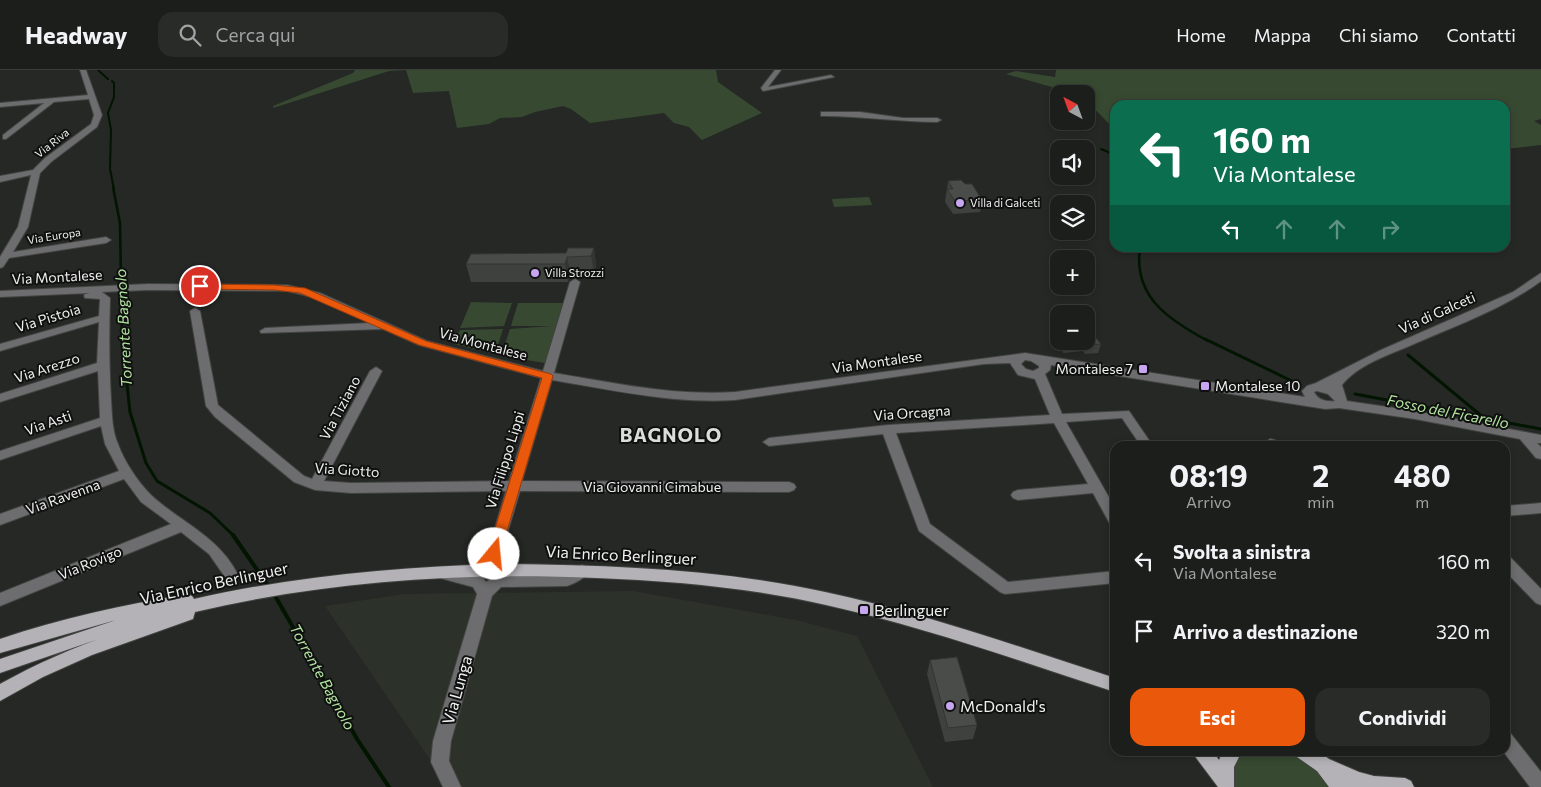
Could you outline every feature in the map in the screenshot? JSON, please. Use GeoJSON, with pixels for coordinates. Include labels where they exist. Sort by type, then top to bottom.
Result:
{"type":"FeatureCollection","features":[{"type":"Feature","properties":{"kind":"main road","name":"Via Enrico Berlinguer"},"geometry":{"type":"LineString","coordinates":[[0,666],[106,629],[241,595],[298,585],[372,576],[433,571],[505,570],[582,571],[719,581],[822,598],[939,627],[1090,677]]}},
{"type":"Feature","properties":{"kind":"main road"},"geometry":{"type":"LineString","coordinates":[[0,646],[111,614],[188,599],[241,595]]}},
{"type":"Feature","properties":{"kind":"main road"},"geometry":{"type":"LineString","coordinates":[[0,693],[10,686],[66,659],[184,616],[213,601]]}},
{"type":"Feature","properties":{"kind":"main road"},"geometry":{"type":"LineString","coordinates":[[0,641],[20,639]]}},
{"type":"Feature","properties":{"kind":"main road"},"geometry":{"type":"LineString","coordinates":[[1090,677],[1110,683]]}},
{"type":"Feature","properties":{"kind":"main road"},"geometry":{"type":"LineString","coordinates":[[1090,677],[1110,688]]}},
{"type":"Feature","properties":{"kind":"main road"},"geometry":{"type":"LineString","coordinates":[[1204,756],[1226,784]]}},
{"type":"Feature","properties":{"kind":"main road"},"geometry":{"type":"LineString","coordinates":[[1226,784],[1226,766],[1231,756]]}},
{"type":"Feature","properties":{"kind":"main road"},"geometry":{"type":"LineString","coordinates":[[1310,756],[1323,765],[1358,781],[1374,785],[1405,787]]}},
{"type":"Feature","properties":{"kind":"main road"},"geometry":{"type":"LineString","coordinates":[[1323,765],[1341,787]]}},
{"type":"Feature","properties":{"kind":"street","name":"Via Riva"},"geometry":{"type":"LineString","coordinates":[[0,265],[23,227],[36,172],[48,160],[94,125],[98,114],[84,70]]}},
{"type":"Feature","properties":{"kind":"street"},"geometry":{"type":"LineString","coordinates":[[778,70],[764,88],[765,90],[831,77]]}},
{"type":"Feature","properties":{"kind":"street"},"geometry":{"type":"LineString","coordinates":[[0,105],[93,97]]}},
{"type":"Feature","properties":{"kind":"street"},"geometry":{"type":"LineString","coordinates":[[6,137],[53,100]]}},
{"type":"Feature","properties":{"kind":"street"},"geometry":{"type":"LineString","coordinates":[[824,114],[860,114],[904,120],[937,120]]}},
{"type":"Feature","properties":{"kind":"street"},"geometry":{"type":"LineString","coordinates":[[0,179],[36,172]]}},
{"type":"Feature","properties":{"kind":"street","name":"Via Europa"},"geometry":{"type":"LineString","coordinates":[[6,256],[106,240]]}},
{"type":"Feature","properties":{"kind":"street","name":"Via di Galceti"},"geometry":{"type":"LineString","coordinates":[[1314,388],[1343,376],[1385,352],[1517,294],[1541,276]]}},
{"type":"Feature","properties":{"kind":"street","name":"Via Filippo Lippi"},"geometry":{"type":"LineString","coordinates":[[494,554],[575,282]]}},
{"type":"Feature","properties":{"kind":"street","name":"Via Montalese"},"geometry":{"type":"LineString","coordinates":[[0,294],[55,293],[126,288],[228,286],[294,289],[316,295],[423,343],[548,376],[662,396],[707,398],[758,393],[966,366],[1019,364],[1031,357],[1041,368]]}},
{"type":"Feature","properties":{"kind":"street"},"geometry":{"type":"LineString","coordinates":[[55,293],[53,296],[57,297],[104,296],[106,317],[103,365],[106,420],[111,444],[127,473],[146,498],[214,550],[230,573]]}},
{"type":"Feature","properties":{"kind":"street","name":"Via Giotto"},"geometry":{"type":"LineString","coordinates":[[195,311],[212,406],[219,414],[300,479],[315,485],[351,488],[514,486]]}},
{"type":"Feature","properties":{"kind":"street","name":"Via Pistoia"},"geometry":{"type":"LineString","coordinates":[[0,348],[106,317]]}},
{"type":"Feature","properties":{"kind":"street"},"geometry":{"type":"LineString","coordinates":[[265,331],[382,326]]}},
{"type":"Feature","properties":{"kind":"street","name":"Via Montalese"},"geometry":{"type":"LineString","coordinates":[[1019,364],[1031,375],[1041,368],[1071,364],[1280,396],[1332,406],[1339,399]]}},
{"type":"Feature","properties":{"kind":"street","name":"Via Arezzo"},"geometry":{"type":"LineString","coordinates":[[0,398],[103,365]]}},
{"type":"Feature","properties":{"kind":"street"},"geometry":{"type":"LineString","coordinates":[[1041,368],[1058,418],[1110,511]]}},
{"type":"Feature","properties":{"kind":"street","name":"Via Tiziano"},"geometry":{"type":"LineString","coordinates":[[315,485],[376,371]]}},
{"type":"Feature","properties":{"kind":"street"},"geometry":{"type":"LineString","coordinates":[[1339,399],[1336,385],[1343,376]]}},
{"type":"Feature","properties":{"kind":"street"},"geometry":{"type":"LineString","coordinates":[[1314,388],[1310,396],[1318,403]]}},
{"type":"Feature","properties":{"kind":"street","name":"Via Montalese"},"geometry":{"type":"LineString","coordinates":[[1280,396],[1296,394],[1314,388],[1332,391],[1339,399],[1365,409],[1415,415],[1541,439]]}},
{"type":"Feature","properties":{"kind":"street","name":"Via Orcagna"},"geometry":{"type":"LineString","coordinates":[[769,442],[888,429],[1125,414],[1144,441]]}},
{"type":"Feature","properties":{"kind":"street","name":"Via Asti"},"geometry":{"type":"LineString","coordinates":[[0,456],[106,420]]}},
{"type":"Feature","properties":{"kind":"street"},"geometry":{"type":"LineString","coordinates":[[888,429],[924,527],[1006,588],[1110,578]]}},
{"type":"Feature","properties":{"kind":"street"},"geometry":{"type":"LineString","coordinates":[[1523,435],[1541,455]]}},
{"type":"Feature","properties":{"kind":"street","name":"Via Ravenna"},"geometry":{"type":"LineString","coordinates":[[0,520],[127,473]]}},
{"type":"Feature","properties":{"kind":"street","name":"Via Giovanni Cimabue"},"geometry":{"type":"LineString","coordinates":[[514,486],[789,488]]}},
{"type":"Feature","properties":{"kind":"street"},"geometry":{"type":"LineString","coordinates":[[1018,495],[1097,488]]}},
{"type":"Feature","properties":{"kind":"street"},"geometry":{"type":"LineString","coordinates":[[1510,511],[1541,508]]}},
{"type":"Feature","properties":{"kind":"street","name":"Via Rovigo"},"geometry":{"type":"LineString","coordinates":[[0,600],[181,526]]}},
{"type":"Feature","properties":{"kind":"street"},"geometry":{"type":"LineString","coordinates":[[1510,566],[1541,599]]}},
{"type":"Feature","properties":{"kind":"street"},"geometry":{"type":"LineString","coordinates":[[433,571],[478,582],[485,593],[497,581],[567,580],[582,571]]}},
{"type":"Feature","properties":{"kind":"street","name":"Via Lunga"},"geometry":{"type":"LineString","coordinates":[[452,787],[440,762],[442,741],[485,593]]}},
{"type":"Feature","properties":{"kind":"street"},"geometry":{"type":"LineString","coordinates":[[1510,746],[1541,786]]}},
{"type":"Feature","properties":{"kind":"shaded area"},"geometry":{"type":"Polygon","coordinates":[[[633,591],[796,620],[857,636],[933,787],[449,787],[325,606],[404,594],[633,591]]]}},
{"type":"Feature","properties":{"kind":"green space"},"geometry":{"type":"Polygon","coordinates":[[[355,70],[406,70],[389,71],[273,108],[273,106],[353,73],[355,70]]]}},
{"type":"Feature","properties":{"kind":"green space"},"geometry":{"type":"Polygon","coordinates":[[[406,70],[716,70],[718,82],[762,113],[702,140],[689,127],[674,123],[664,113],[590,123],[571,109],[563,106],[522,117],[500,118],[489,124],[457,128],[449,91],[413,93],[406,70]]]}},
{"type":"Feature","properties":{"kind":"green space"},"geometry":{"type":"Polygon","coordinates":[[[1056,70],[1541,70],[1541,119],[1534,121],[1541,125],[1541,145],[1510,148],[1510,100],[1110,100],[1110,125],[1095,109],[1095,85],[1050,85],[1050,87],[1006,74],[1016,71],[1055,77],[1056,70]]]}},
{"type":"Feature","properties":{"kind":"green space"},"geometry":{"type":"Polygon","coordinates":[[[869,197],[872,205],[834,207],[832,199],[869,197]]]}},
{"type":"Feature","properties":{"kind":"green space"},"geometry":{"type":"Polygon","coordinates":[[[471,302],[512,303],[504,326],[460,328],[471,302]]]}},
{"type":"Feature","properties":{"kind":"green space"},"geometry":{"type":"Polygon","coordinates":[[[518,303],[563,303],[545,363],[501,356],[510,329],[552,326],[511,326],[518,303]]]}},
{"type":"Feature","properties":{"kind":"green space"},"geometry":{"type":"Polygon","coordinates":[[[503,329],[495,354],[454,344],[460,330],[503,329]]]}},
{"type":"Feature","properties":{"kind":"green space"},"geometry":{"type":"Polygon","coordinates":[[[1238,756],[1301,756],[1334,787],[1233,787],[1233,772],[1238,756]]]}},
{"type":"Feature","properties":{"kind":"building"},"geometry":{"type":"Polygon","coordinates":[[[961,180],[965,184],[972,184],[982,200],[955,201],[947,189],[953,189],[948,181],[961,180]]]}},
{"type":"Feature","properties":{"kind":"building"},"geometry":{"type":"Polygon","coordinates":[[[568,248],[594,248],[591,256],[567,257],[565,264],[466,264],[471,254],[566,253],[568,248]]]}},
{"type":"Feature","properties":{"kind":"building"},"geometry":{"type":"Polygon","coordinates":[[[1095,337],[1101,344],[1095,344],[1095,337]]]}},
{"type":"Feature","properties":{"kind":"building"},"geometry":{"type":"Polygon","coordinates":[[[957,657],[977,725],[948,728],[930,660],[957,657]]]}},
{"type":"Feature","properties":{"kind":"waterway","name":"Torrente Bagnolo"},"geometry":{"type":"LineString","coordinates":[[98,70],[108,79]]}},
{"type":"Feature","properties":{"kind":"waterway","name":"Torrente Bagnolo"},"geometry":{"type":"LineString","coordinates":[[112,81],[114,83],[114,97],[108,113],[111,130],[110,169],[114,189]]}},
{"type":"Feature","properties":{"kind":"waterway","name":"Fosso del Ficarello"},"geometry":{"type":"LineString","coordinates":[[1101,149],[1110,153]]}},
{"type":"Feature","properties":{"kind":"waterway","name":"Torrente Bagnolo"},"geometry":{"type":"LineString","coordinates":[[113,187],[120,223],[122,341]]}},
{"type":"Feature","properties":{"kind":"waterway","name":"Fosso del Ficarello"},"geometry":{"type":"LineString","coordinates":[[1140,252],[1139,265],[1142,280],[1148,293],[1157,305],[1180,325],[1208,341]]}},
{"type":"Feature","properties":{"kind":"waterway","name":"Torrente Bagnolo"},"geometry":{"type":"LineString","coordinates":[[122,339],[130,412],[146,463],[157,481],[210,513],[233,535]]}},
{"type":"Feature","properties":{"kind":"waterway","name":"Fosso del Ficarello"},"geometry":{"type":"LineString","coordinates":[[1205,339],[1298,384]]}},
{"type":"Feature","properties":{"kind":"waterway"},"geometry":{"type":"LineString","coordinates":[[1408,355],[1484,418]]}},
{"type":"Feature","properties":{"kind":"waterway","name":"Fosso del Ficarello"},"geometry":{"type":"LineString","coordinates":[[1355,394],[1541,429]]}},
{"type":"Feature","properties":{"kind":"waterway","name":"Torrente Bagnolo"},"geometry":{"type":"LineString","coordinates":[[233,535],[269,587]]}},
{"type":"Feature","properties":{"kind":"waterway","name":"Torrente Bagnolo"},"geometry":{"type":"LineString","coordinates":[[274,594],[357,739],[389,787]]}},
{"type":"Feature","properties":{"kind":"place","name":"Villa di Galceti"},"geometry":{"type":"Point","coordinates":[960,203]}},
{"type":"Feature","properties":{"kind":"place","name":"Villa Strozzi"},"geometry":{"type":"Point","coordinates":[535,273]}},
{"type":"Feature","properties":{"kind":"place","name":"Montalese 7"},"geometry":{"type":"Point","coordinates":[1143,369]}},
{"type":"Feature","properties":{"kind":"place","name":"Montalese 10"},"geometry":{"type":"Point","coordinates":[1205,386]}},
{"type":"Feature","properties":{"kind":"place","name":"Berlinguer"},"geometry":{"type":"Point","coordinates":[864,610]}},
{"type":"Feature","properties":{"kind":"place","name":"McDonald's"},"geometry":{"type":"Point","coordinates":[950,706]}},
{"type":"Feature","properties":{"kind":"district","name":"BAGNOLO"},"geometry":{"type":"Point","coordinates":[671,435]}},
{"type":"Feature","properties":{"kind":"route"},"geometry":{"type":"LineString","coordinates":[[200,286],[274,287],[302,290],[378,325],[423,343],[548,376],[494,554]]}}]}
